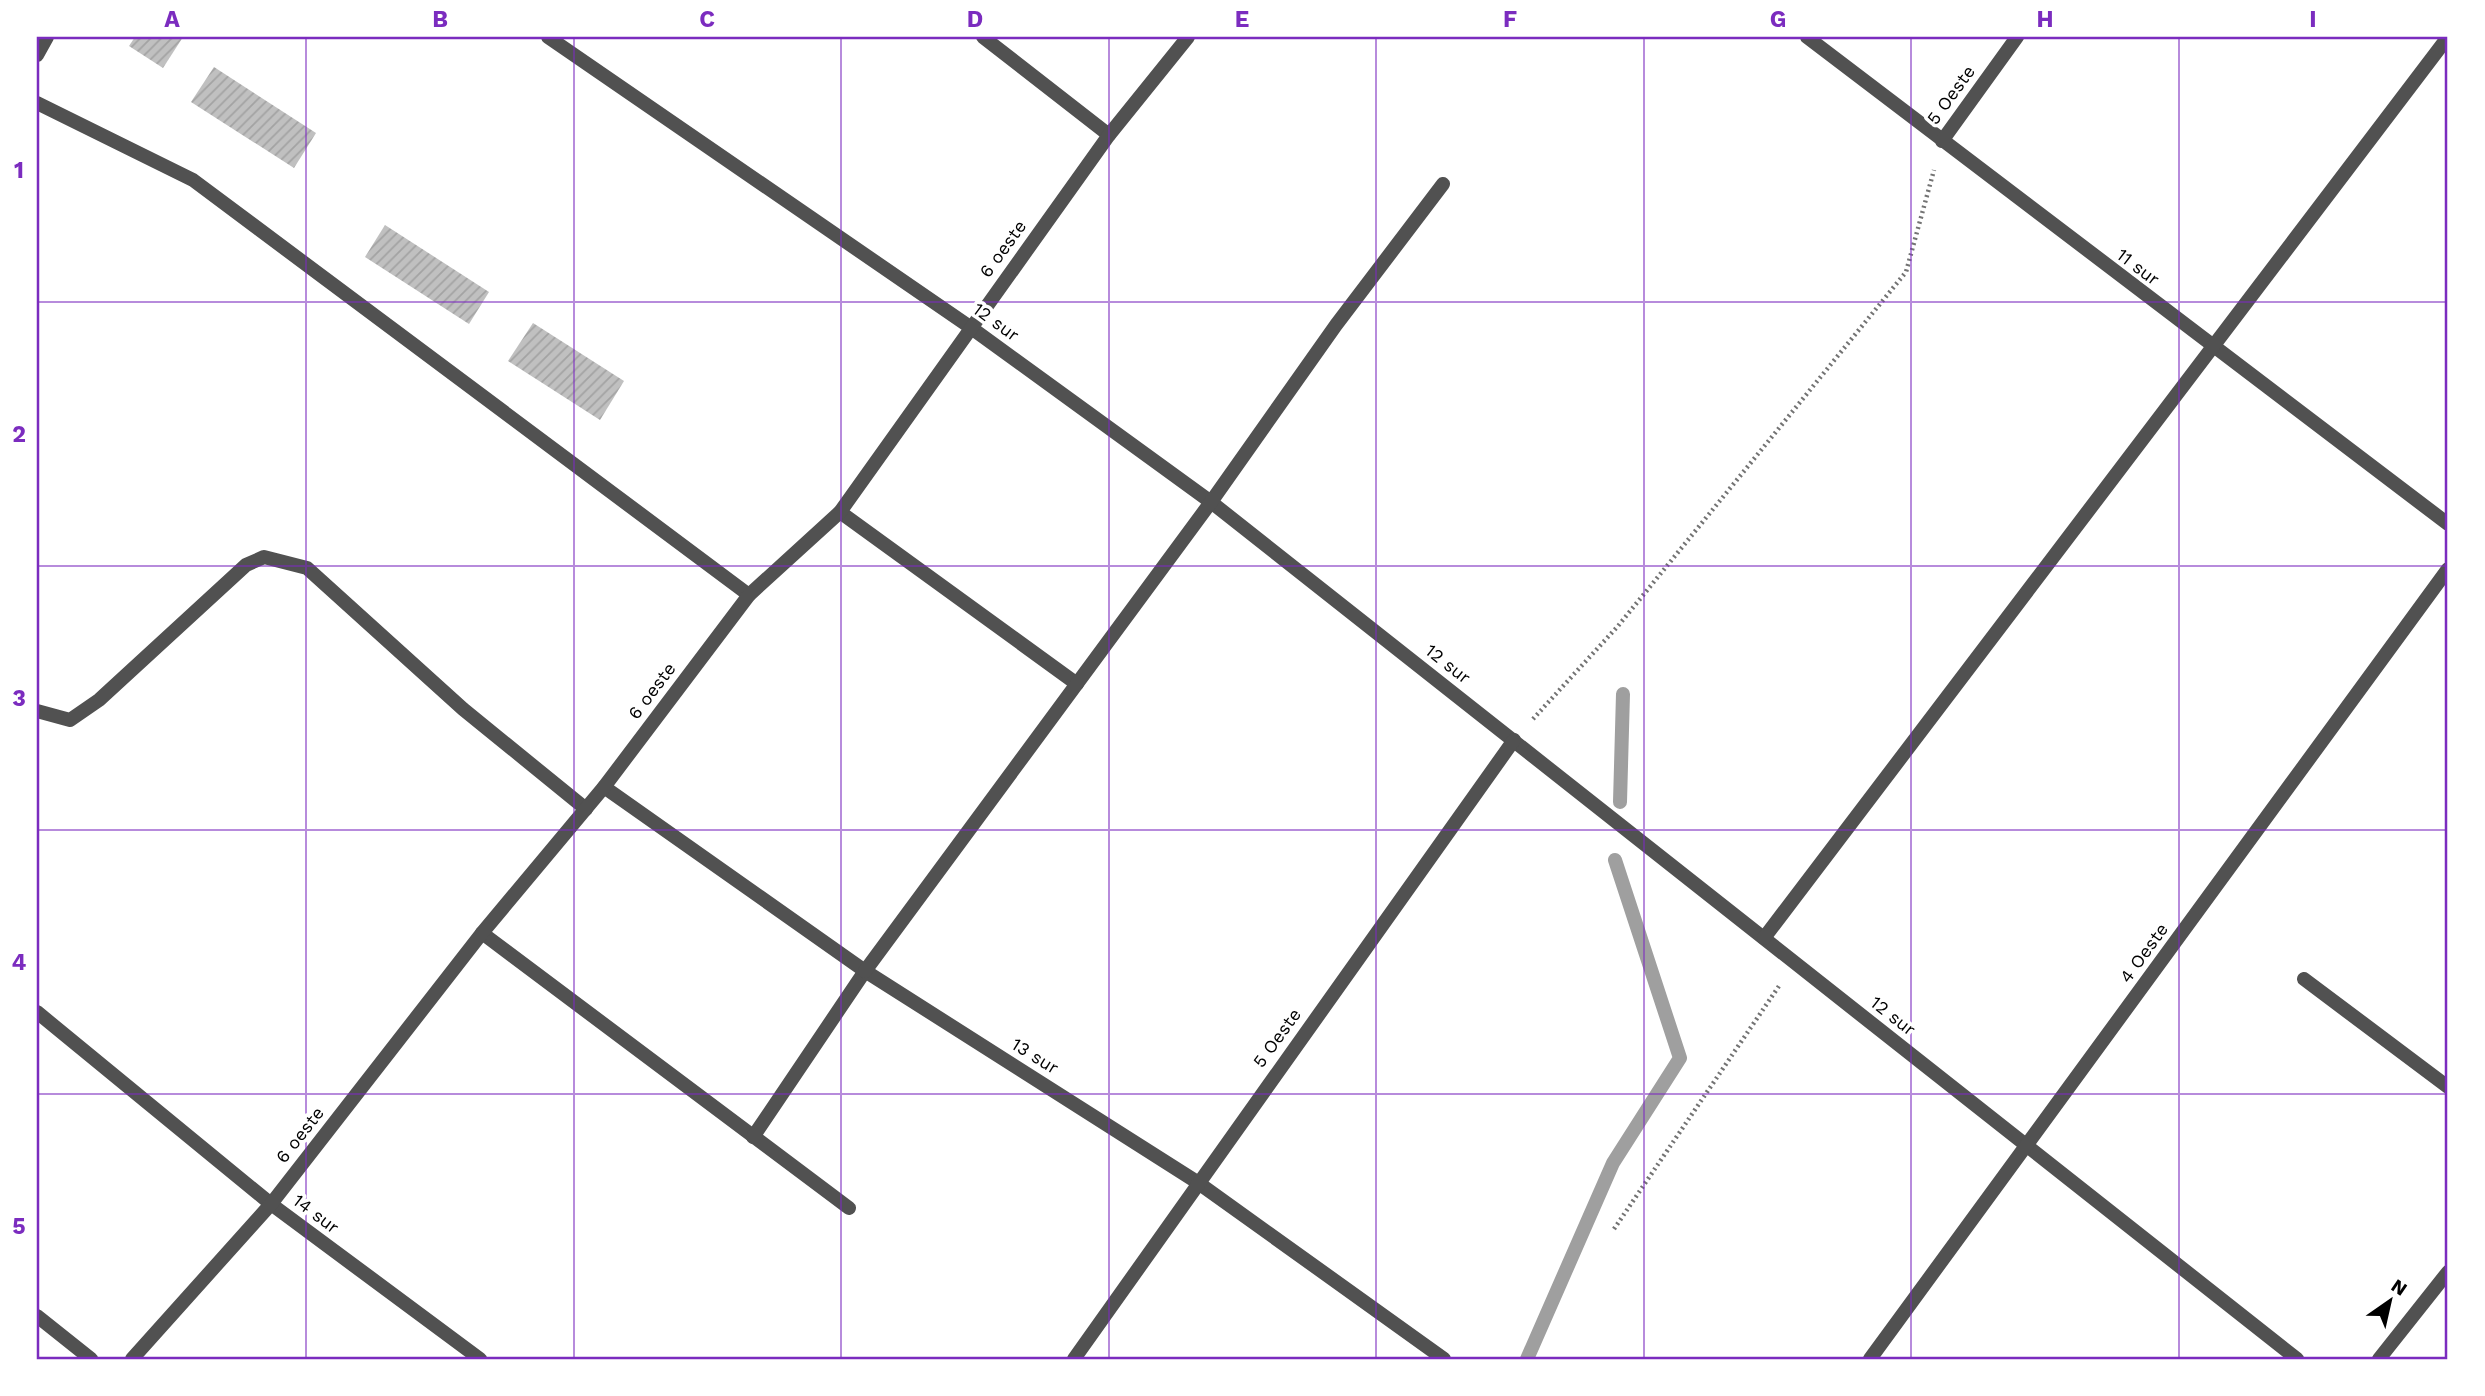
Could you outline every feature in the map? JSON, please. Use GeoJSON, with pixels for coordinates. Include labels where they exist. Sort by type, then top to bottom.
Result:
{"type":"FeatureCollection","features":[{"type":"Feature","properties":{"kind":"street"},"geometry":{"type":"LineString","coordinates":[[37,55],[47,37]]}},
{"type":"Feature","properties":{"kind":"street","name":"12 sur"},"geometry":{"type":"LineString","coordinates":[[548,37],[970,327],[1211,502],[2297,1359]]}},
{"type":"Feature","properties":{"kind":"street"},"geometry":{"type":"LineString","coordinates":[[983,37],[1109,135]]}},
{"type":"Feature","properties":{"kind":"street","name":"6 oeste"},"geometry":{"type":"LineString","coordinates":[[132,1359],[271,1204],[482,933],[604,788],[748,596],[840,513],[1109,135],[1188,37]]}},
{"type":"Feature","properties":{"kind":"street","name":"11 sur"},"geometry":{"type":"LineString","coordinates":[[1807,37],[2448,524]]}},
{"type":"Feature","properties":{"kind":"street","name":"5 Oeste"},"geometry":{"type":"LineString","coordinates":[[1942,141],[2017,37]]}},
{"type":"Feature","properties":{"kind":"street"},"geometry":{"type":"LineString","coordinates":[[1765,938],[2448,37]]}},
{"type":"Feature","properties":{"kind":"street"},"geometry":{"type":"LineString","coordinates":[[37,103],[193,180],[748,596]]}},
{"type":"Feature","properties":{"kind":"street"},"geometry":{"type":"LineString","coordinates":[[753,1137],[865,971],[1211,502],[1336,325],[1443,184]]}},
{"type":"Feature","properties":{"kind":"street"},"geometry":{"type":"LineString","coordinates":[[840,513],[1077,684]]}},
{"type":"Feature","properties":{"kind":"street"},"geometry":{"type":"LineString","coordinates":[[37,712],[70,720],[99,700],[246,565],[264,557],[307,569],[463,709],[586,809]]}},
{"type":"Feature","properties":{"kind":"street","name":"4 Oeste"},"geometry":{"type":"LineString","coordinates":[[1870,1359],[2448,569]]}},
{"type":"Feature","properties":{"kind":"street","name":"5 Oeste"},"geometry":{"type":"LineString","coordinates":[[1074,1359],[1197,1182],[1514,740]]}},
{"type":"Feature","properties":{"kind":"street","name":"13 sur"},"geometry":{"type":"LineString","coordinates":[[604,788],[865,971],[1197,1182],[1444,1359]]}},
{"type":"Feature","properties":{"kind":"street"},"geometry":{"type":"LineString","coordinates":[[482,933],[849,1208]]}},
{"type":"Feature","properties":{"kind":"street"},"geometry":{"type":"LineString","coordinates":[[2304,979],[2448,1087]]}},
{"type":"Feature","properties":{"kind":"street","name":"14 sur"},"geometry":{"type":"LineString","coordinates":[[37,1012],[271,1204],[480,1359]]}},
{"type":"Feature","properties":{"kind":"street"},"geometry":{"type":"LineString","coordinates":[[2379,1359],[2448,1272]]}},
{"type":"Feature","properties":{"kind":"street"},"geometry":{"type":"LineString","coordinates":[[37,1317],[91,1359]]}},
{"type":"Feature","properties":{"kind":"path"},"geometry":{"type":"LineString","coordinates":[[1514,740],[1618,626],[1906,272],[1942,141]]}},
{"type":"Feature","properties":{"kind":"path"},"geometry":{"type":"LineString","coordinates":[[1614,1229],[1795,962]]}},
{"type":"Feature","properties":{"kind":"building"},"geometry":{"type":"Polygon","coordinates":[[[135,37],[183,37],[163,68],[129,46],[135,37]]]}},
{"type":"Feature","properties":{"kind":"building"},"geometry":{"type":"Polygon","coordinates":[[[214,67],[316,133],[294,168],[191,102],[214,67]]]}},
{"type":"Feature","properties":{"kind":"building"},"geometry":{"type":"Polygon","coordinates":[[[385,225],[489,292],[469,324],[365,257],[385,225]]]}},
{"type":"Feature","properties":{"kind":"building"},"geometry":{"type":"Polygon","coordinates":[[[533,323],[624,381],[600,420],[508,361],[533,323]]]}},
{"type":"Feature","properties":{"kind":"waterway"},"geometry":{"type":"LineString","coordinates":[[1620,802],[1623,694]]}},
{"type":"Feature","properties":{"kind":"waterway"},"geometry":{"type":"LineString","coordinates":[[1527,1359],[1613,1163],[1680,1058],[1615,860]]}}]}
